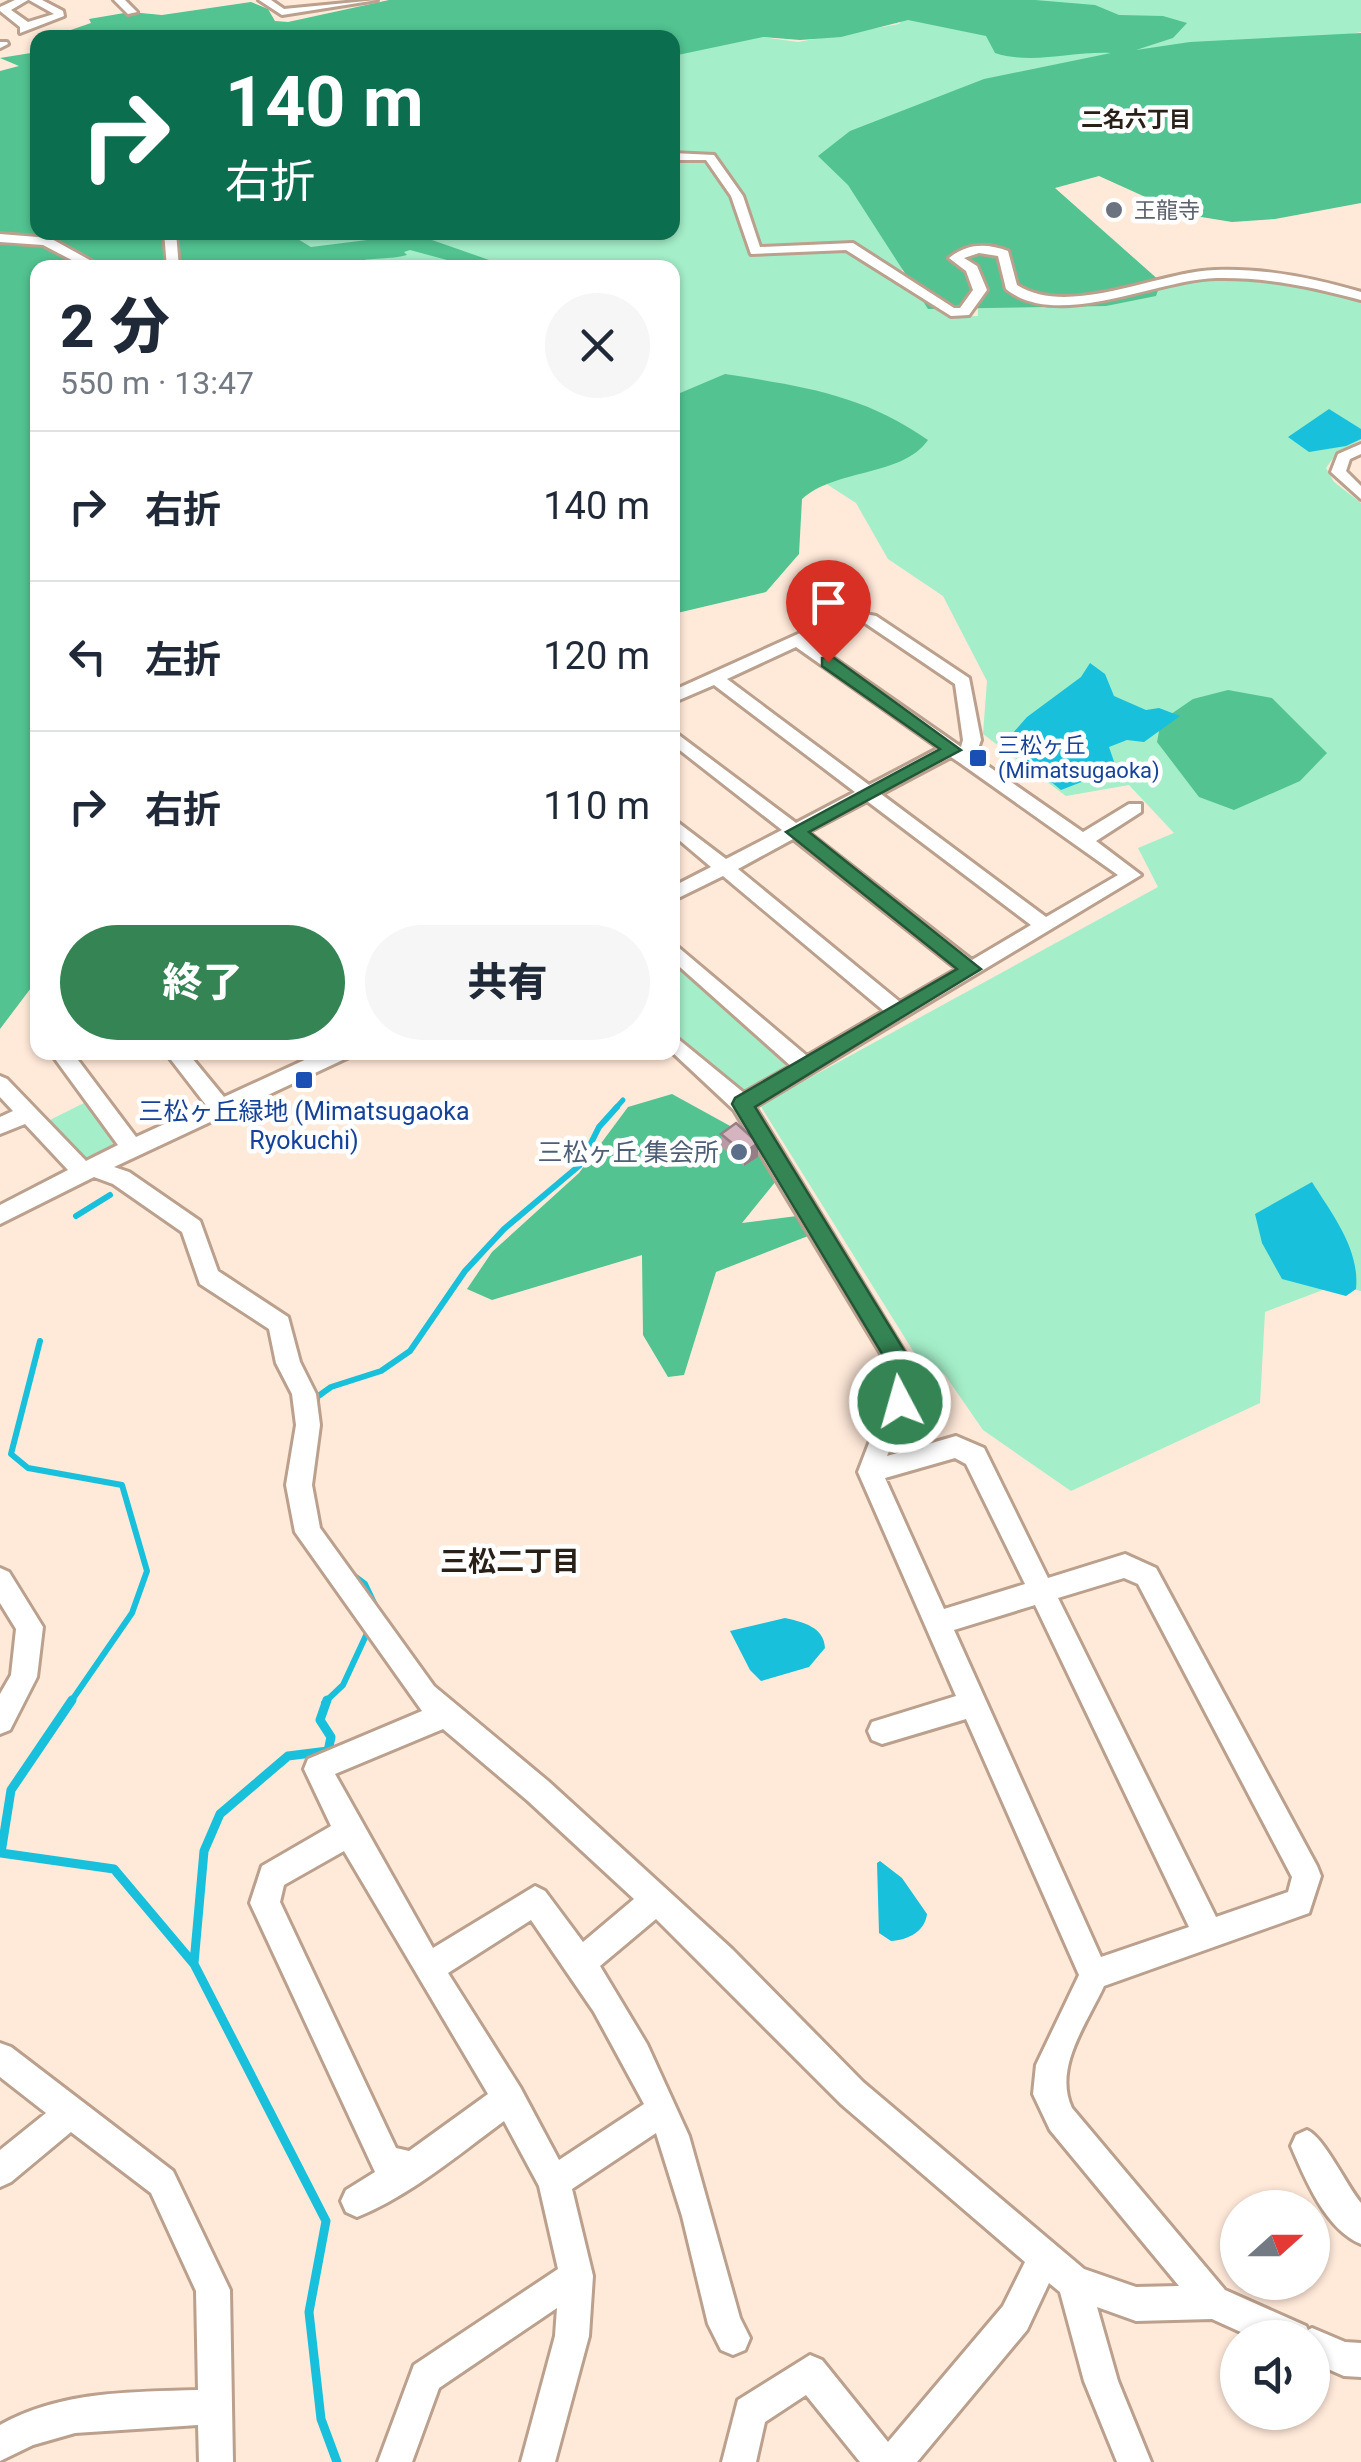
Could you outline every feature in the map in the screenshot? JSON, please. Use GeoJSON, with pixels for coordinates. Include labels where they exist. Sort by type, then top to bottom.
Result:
{"type":"FeatureCollection","features":[{"type":"Feature","properties":{"kind":"street"},"geometry":{"type":"LineString","coordinates":[[23,0],[4,8],[25,29],[59,16],[60,13],[34,0]]}},
{"type":"Feature","properties":{"kind":"street"},"geometry":{"type":"LineString","coordinates":[[119,0],[132,12]]}},
{"type":"Feature","properties":{"kind":"street"},"geometry":{"type":"LineString","coordinates":[[264,0],[286,12],[372,0]]}},
{"type":"Feature","properties":{"kind":"street"},"geometry":{"type":"LineString","coordinates":[[276,9],[304,0]]}},
{"type":"Feature","properties":{"kind":"street"},"geometry":{"type":"LineString","coordinates":[[680,156],[710,157],[737,196],[755,251],[849,246],[951,312],[961,314],[980,290],[972,269],[955,258],[963,252],[984,248],[1004,254],[1011,286],[1016,290],[1052,302],[1223,274],[1316,284],[1361,296]]}},
{"type":"Feature","properties":{"kind":"street"},"geometry":{"type":"LineString","coordinates":[[0,238],[30,240]]}},
{"type":"Feature","properties":{"kind":"street"},"geometry":{"type":"LineString","coordinates":[[31,240],[46,241],[83,260]]}},
{"type":"Feature","properties":{"kind":"street"},"geometry":{"type":"LineString","coordinates":[[1361,448],[1343,457],[1338,472],[1361,494]]}},
{"type":"Feature","properties":{"kind":"street"},"geometry":{"type":"LineString","coordinates":[[680,694],[850,616],[870,619],[963,682],[972,740],[959,754],[869,793],[680,891]]}},
{"type":"Feature","properties":{"kind":"street"},"geometry":{"type":"LineString","coordinates":[[742,1104],[1132,875],[797,640]]}},
{"type":"Feature","properties":{"kind":"street"},"geometry":{"type":"LineString","coordinates":[[715,678],[1046,926]]}},
{"type":"Feature","properties":{"kind":"street"},"geometry":{"type":"LineString","coordinates":[[680,740],[971,969]]}},
{"type":"Feature","properties":{"kind":"street"},"geometry":{"type":"LineString","coordinates":[[1083,840],[1135,808]]}},
{"type":"Feature","properties":{"kind":"street"},"geometry":{"type":"LineString","coordinates":[[680,831],[899,1012]]}},
{"type":"Feature","properties":{"kind":"street"},"geometry":{"type":"LineString","coordinates":[[680,956],[806,1067]]}},
{"type":"Feature","properties":{"kind":"street"},"geometry":{"type":"LineString","coordinates":[[680,1048],[742,1104],[898,1360],[900,1402],[877,1445],[870,1472],[1094,1975]]}},
{"type":"Feature","properties":{"kind":"street"},"geometry":{"type":"LineString","coordinates":[[66,1060],[132,1148]]}},
{"type":"Feature","properties":{"kind":"street"},"geometry":{"type":"LineString","coordinates":[[182,1060],[221,1108]]}},
{"type":"Feature","properties":{"kind":"street"},"geometry":{"type":"LineString","coordinates":[[0,1215],[221,1108],[307,1060]]}},
{"type":"Feature","properties":{"kind":"street"},"geometry":{"type":"LineString","coordinates":[[0,1084],[26,1114],[88,1170],[121,1178],[192,1227],[208,1277],[280,1324],[288,1363],[304,1394],[308,1424],[299,1486],[308,1532],[424,1695],[538,1791],[656,1900],[852,2094],[1074,2282],[1136,2304],[1214,2302],[1254,2320]]}},
{"type":"Feature","properties":{"kind":"street"},"geometry":{"type":"LineString","coordinates":[[0,1126],[26,1114]]}},
{"type":"Feature","properties":{"kind":"street"},"geometry":{"type":"LineString","coordinates":[[870,1472],[956,1446],[975,1456],[1209,1935]]}},
{"type":"Feature","properties":{"kind":"street"},"geometry":{"type":"LineString","coordinates":[[937,1622],[1124,1566],[1147,1576],[1307,1876],[1299,1903],[1094,1975],[1051,2065],[1049,2094],[1061,2120],[1214,2302]]}},
{"type":"Feature","properties":{"kind":"street"},"geometry":{"type":"LineString","coordinates":[[0,1580],[30,1627],[24,1677],[0,1720]]}},
{"type":"Feature","properties":{"kind":"street"},"geometry":{"type":"LineString","coordinates":[[882,1731],[971,1704]]}},
{"type":"Feature","properties":{"kind":"street"},"geometry":{"type":"LineString","coordinates":[[444,1712],[404,1738],[338,1756],[318,1769],[349,1832],[509,2098],[554,2182],[576,2276],[572,2336],[538,2462]]}},
{"type":"Feature","properties":{"kind":"street"},"geometry":{"type":"LineString","coordinates":[[349,1832],[272,1876],[265,1903],[386,2162],[413,2168]]}},
{"type":"Feature","properties":{"kind":"street"},"geometry":{"type":"LineString","coordinates":[[582,1962],[656,1900]]}},
{"type":"Feature","properties":{"kind":"street"},"geometry":{"type":"LineString","coordinates":[[428,1968],[535,1901],[582,1962],[663,2110],[696,2207],[724,2324],[733,2338]]}},
{"type":"Feature","properties":{"kind":"street"},"geometry":{"type":"LineString","coordinates":[[0,2058],[162,2182],[213,2290],[216,2462]]}},
{"type":"Feature","properties":{"kind":"street"},"geometry":{"type":"LineString","coordinates":[[357,2200],[413,2168],[509,2098]]}},
{"type":"Feature","properties":{"kind":"street"},"geometry":{"type":"LineString","coordinates":[[554,2182],[663,2110]]}},
{"type":"Feature","properties":{"kind":"street"},"geometry":{"type":"LineString","coordinates":[[0,2171],[71,2112]]}},
{"type":"Feature","properties":{"kind":"street"},"geometry":{"type":"LineString","coordinates":[[1307,2146],[1330,2192],[1361,2228]]}},
{"type":"Feature","properties":{"kind":"street"},"geometry":{"type":"LineString","coordinates":[[894,2462],[1015,2318],[1044,2258]]}},
{"type":"Feature","properties":{"kind":"street"},"geometry":{"type":"LineString","coordinates":[[394,2462],[426,2377],[576,2276]]}},
{"type":"Feature","properties":{"kind":"street"},"geometry":{"type":"LineString","coordinates":[[1074,2282],[1101,2381],[1134,2462]]}},
{"type":"Feature","properties":{"kind":"street"},"geometry":{"type":"LineString","coordinates":[[1330,2353],[1361,2360]]}},
{"type":"Feature","properties":{"kind":"street"},"geometry":{"type":"LineString","coordinates":[[739,2462],[750,2412],[810,2372],[882,2462]]}},
{"type":"Feature","properties":{"kind":"street"},"geometry":{"type":"LineString","coordinates":[[0,2444],[22,2429],[104,2412],[214,2407]]}},
{"type":"Feature","properties":{"kind":"green space"},"geometry":{"type":"Polygon","coordinates":[[[389,0],[1035,0],[1095,5],[1119,15],[1163,16],[1187,23],[1173,38],[1136,50],[1190,42],[1361,33],[1361,203],[1275,219],[1232,222],[1183,214],[1099,176],[1055,188],[1161,282],[1156,296],[1106,306],[928,309],[848,185],[818,156],[850,131],[984,79],[1111,53],[1009,56],[995,53],[986,36],[908,20],[841,37],[763,37],[680,55],[680,30],[71,30],[91,23],[89,19],[130,12],[162,15],[251,2],[268,9],[275,21],[288,22],[389,0]]]}},
{"type":"Feature","properties":{"kind":"green space"},"geometry":{"type":"Polygon","coordinates":[[[919,0],[1361,0],[1361,32],[1286,45],[894,275],[952,317],[978,316],[977,293],[1080,306],[1193,281],[1305,286],[1361,300],[1361,440],[1336,454],[1326,468],[1334,482],[1361,503],[1361,1291],[1336,1285],[1265,1312],[1260,1403],[1071,1491],[983,1430],[945,1375],[915,1354],[760,1105],[1158,887],[1138,848],[1174,833],[1129,785],[1066,796],[983,734],[987,681],[943,596],[888,559],[856,503],[729,421],[680,406],[680,260],[177,260],[181,240],[680,240],[680,49],[755,36],[798,42],[899,24],[919,0]]]}},
{"type":"Feature","properties":{"kind":"green space"},"geometry":{"type":"Polygon","coordinates":[[[30,53],[30,240],[299,240],[311,247],[367,240],[432,240],[489,260],[447,260],[410,250],[401,257],[367,260],[30,260],[30,989],[0,1029],[0,71],[19,66],[0,58],[30,53]]]}},
{"type":"Feature","properties":{"kind":"green space"},"geometry":{"type":"Polygon","coordinates":[[[725,374],[805,388],[880,412],[928,440],[902,460],[833,482],[802,499],[799,554],[766,592],[680,612],[680,393],[725,374]]]}},
{"type":"Feature","properties":{"kind":"green space"},"geometry":{"type":"Polygon","coordinates":[[[1228,690],[1272,698],[1327,753],[1300,781],[1234,810],[1199,797],[1157,742],[1161,721],[1193,699],[1228,690]]]}},
{"type":"Feature","properties":{"kind":"green space"},"geometry":{"type":"Polygon","coordinates":[[[680,962],[791,1063],[742,1095],[680,1046],[680,962]]]}},
{"type":"Feature","properties":{"kind":"green space"},"geometry":{"type":"Polygon","coordinates":[[[672,1094],[752,1138],[776,1181],[742,1223],[797,1216],[808,1236],[716,1272],[684,1375],[668,1377],[643,1335],[642,1255],[492,1300],[467,1289],[492,1252],[579,1173],[628,1107],[672,1094]]]}},
{"type":"Feature","properties":{"kind":"green space"},"geometry":{"type":"Polygon","coordinates":[[[88,1101],[117,1141],[110,1150],[82,1164],[44,1123],[88,1101]]]}},
{"type":"Feature","properties":{"kind":"water"},"geometry":{"type":"Polygon","coordinates":[[[1329,409],[1361,429],[1361,439],[1346,446],[1309,452],[1288,437],[1329,409]]]}},
{"type":"Feature","properties":{"kind":"water"},"geometry":{"type":"Polygon","coordinates":[[[1090,663],[1105,674],[1114,696],[1146,710],[1159,708],[1180,716],[1144,742],[1127,740],[1109,747],[1120,779],[1084,781],[1061,790],[1004,743],[1027,717],[1081,677],[1090,663]]]}},
{"type":"Feature","properties":{"kind":"water"},"geometry":{"type":"Polygon","coordinates":[[[1312,1182],[1343,1233],[1354,1260],[1356,1289],[1346,1296],[1282,1279],[1262,1243],[1255,1214],[1312,1182]]]}},
{"type":"Feature","properties":{"kind":"water"},"geometry":{"type":"Polygon","coordinates":[[[785,1618],[817,1630],[825,1648],[809,1667],[761,1681],[750,1670],[730,1631],[785,1618]]]}},
{"type":"Feature","properties":{"kind":"water"},"geometry":{"type":"Polygon","coordinates":[[[880,1861],[902,1878],[927,1914],[919,1930],[903,1939],[891,1941],[879,1933],[880,1861]]]}},
{"type":"Feature","properties":{"kind":"building"},"geometry":{"type":"Polygon","coordinates":[[[736,1123],[758,1143],[744,1153],[721,1134],[736,1123]]]}},
{"type":"Feature","properties":{"kind":"waterway"},"geometry":{"type":"LineString","coordinates":[[615,1109],[623,1100]]}},
{"type":"Feature","properties":{"kind":"waterway"},"geometry":{"type":"LineString","coordinates":[[317,1409],[317,1397],[331,1387],[381,1371],[410,1351],[465,1271],[504,1229],[580,1165],[599,1127],[617,1107]]}},
{"type":"Feature","properties":{"kind":"waterway"},"geometry":{"type":"LineString","coordinates":[[76,1216],[110,1195]]}},
{"type":"Feature","properties":{"kind":"waterway"},"geometry":{"type":"LineString","coordinates":[[40,1341],[11,1454],[28,1468],[122,1485],[147,1571],[132,1613],[70,1703]]}},
{"type":"Feature","properties":{"kind":"waterway"},"geometry":{"type":"LineString","coordinates":[[349,1572],[365,1584],[377,1609]]}},
{"type":"Feature","properties":{"kind":"waterway"},"geometry":{"type":"LineString","coordinates":[[327,1700],[343,1685],[369,1629]]}},
{"type":"Feature","properties":{"kind":"waterway"},"geometry":{"type":"LineString","coordinates":[[72,1700],[11,1790],[1,1853],[114,1869],[194,1964],[326,2221],[309,2312],[321,2419],[337,2462]]}},
{"type":"Feature","properties":{"kind":"waterway"},"geometry":{"type":"LineString","coordinates":[[194,1963],[204,1851],[220,1814],[288,1756],[328,1751],[331,1737],[320,1720],[327,1700]]}},
{"type":"Feature","properties":{"kind":"waterway"},"geometry":{"type":"LineString","coordinates":[[324,1703],[327,1700]]}},
{"type":"Feature","properties":{"kind":"place","name":"王龍寺"},"geometry":{"type":"Point","coordinates":[1114,210]}},
{"type":"Feature","properties":{"kind":"place","name":"三松ヶ丘 (Mimatsugaoka)"},"geometry":{"type":"Point","coordinates":[978,758]}},
{"type":"Feature","properties":{"kind":"place","name":"三松ヶ丘緑地 (Mimatsugaoka Ryokuchi)"},"geometry":{"type":"Point","coordinates":[304,1080]}},
{"type":"Feature","properties":{"kind":"place","name":"三松ヶ丘 集会所"},"geometry":{"type":"Point","coordinates":[739,1152]}},
{"type":"Feature","properties":{"kind":"district","name":"二名六丁目"},"geometry":{"type":"Point","coordinates":[1136,119]}},
{"type":"Feature","properties":{"kind":"district","name":"三松二丁目"},"geometry":{"type":"Point","coordinates":[510,1561]}},
{"type":"Feature","properties":{"kind":"route"},"geometry":{"type":"LineString","coordinates":[[828,662],[952,750],[796,832],[971,969],[742,1104],[898,1360],[900,1402]]}}]}
